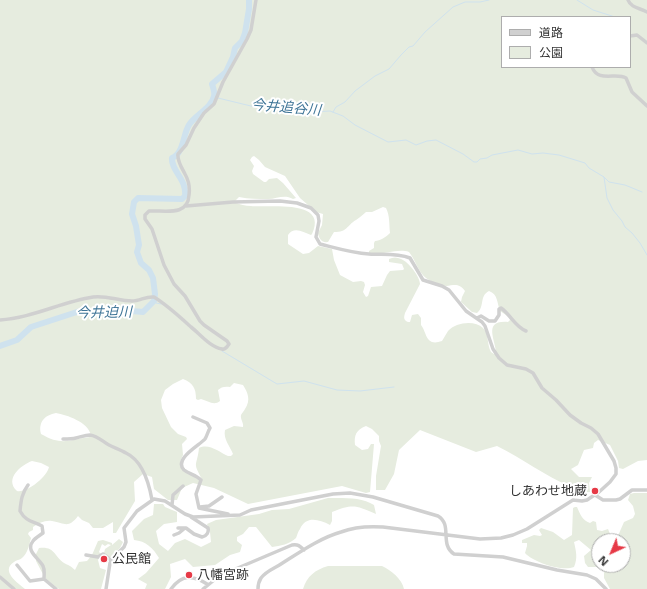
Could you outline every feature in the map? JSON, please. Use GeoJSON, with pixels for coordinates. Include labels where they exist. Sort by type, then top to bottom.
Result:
{"type":"FeatureCollection","features":[{"type":"Feature","properties":{"kind":"street"},"geometry":{"type":"LineString","coordinates":[[0,320],[22,318],[51,308],[92,297],[102,296],[132,301],[154,297],[209,343],[221,349],[224,349],[229,344],[227,341],[204,326],[185,296],[174,284],[164,265],[152,229],[145,219],[145,215],[149,211],[174,211],[181,210],[186,206],[190,194],[189,182],[178,160],[178,154],[186,145],[204,113],[214,104],[247,39],[251,30],[256,0]]}},
{"type":"Feature","properties":{"kind":"street"},"geometry":{"type":"LineString","coordinates":[[628,0],[633,6],[647,12]]}},
{"type":"Feature","properties":{"kind":"street"},"geometry":{"type":"LineString","coordinates":[[631,36],[637,35],[647,43]]}},
{"type":"Feature","properties":{"kind":"street"},"geometry":{"type":"LineString","coordinates":[[592,68],[594,72],[599,75],[621,76],[626,78],[632,92],[647,106]]}},
{"type":"Feature","properties":{"kind":"street"},"geometry":{"type":"LineString","coordinates":[[186,206],[233,202],[280,201],[297,203],[308,206],[318,215],[319,224],[316,237],[320,244],[354,252],[410,258],[423,280],[446,287],[453,293],[466,311],[477,318],[485,326],[493,349],[499,358],[507,364],[526,369],[533,373],[544,389],[576,420],[591,428],[605,444],[616,468],[616,474],[610,482],[595,495],[582,501],[573,500],[527,529],[513,535],[501,538],[485,539],[372,526],[356,528],[328,537],[265,574],[259,582],[258,589]]}},
{"type":"Feature","properties":{"kind":"street"},"geometry":{"type":"LineString","coordinates":[[477,318],[481,316],[489,321],[495,321],[499,316],[498,309],[501,308],[513,318],[518,327],[526,331]]}},
{"type":"Feature","properties":{"kind":"street"},"geometry":{"type":"LineString","coordinates":[[193,417],[207,423],[210,427],[205,438],[191,449],[184,457],[182,463],[185,471],[201,480],[196,494],[199,508]]}},
{"type":"Feature","properties":{"kind":"street"},"geometry":{"type":"LineString","coordinates":[[63,439],[74,439],[90,435],[128,454],[144,473],[148,482],[152,500]]}},
{"type":"Feature","properties":{"kind":"street"},"geometry":{"type":"LineString","coordinates":[[28,485],[21,499],[20,511],[27,519],[42,526],[43,533],[32,542],[30,548],[32,554],[43,566],[45,572],[44,579]]}},
{"type":"Feature","properties":{"kind":"street"},"geometry":{"type":"LineString","coordinates":[[172,505],[173,495],[183,486]]}},
{"type":"Feature","properties":{"kind":"street"},"geometry":{"type":"LineString","coordinates":[[595,495],[603,500],[616,500],[635,489],[647,490]]}},
{"type":"Feature","properties":{"kind":"street"},"geometry":{"type":"LineString","coordinates":[[190,516],[240,515],[251,510],[333,494],[350,493],[373,497],[438,516],[444,521],[447,546],[454,554],[503,557],[557,570],[587,575],[596,579],[606,589]]}},
{"type":"Feature","properties":{"kind":"street"},"geometry":{"type":"LineString","coordinates":[[199,508],[209,506],[222,497]]}},
{"type":"Feature","properties":{"kind":"street"},"geometry":{"type":"LineString","coordinates":[[106,589],[109,566],[112,560],[124,547],[126,542],[123,531],[125,526],[140,509],[152,500],[163,500],[208,528],[208,533],[202,537],[184,528],[178,528]]}},
{"type":"Feature","properties":{"kind":"street"},"geometry":{"type":"LineString","coordinates":[[199,508],[231,515]]}},
{"type":"Feature","properties":{"kind":"street"},"geometry":{"type":"LineString","coordinates":[[174,535],[179,533],[184,528]]}},
{"type":"Feature","properties":{"kind":"street"},"geometry":{"type":"LineString","coordinates":[[203,589],[207,584],[229,571],[292,545],[296,544],[304,550]]}},
{"type":"Feature","properties":{"kind":"street"},"geometry":{"type":"LineString","coordinates":[[86,555],[98,557],[103,554],[112,560]]}},
{"type":"Feature","properties":{"kind":"street"},"geometry":{"type":"LineString","coordinates":[[17,565],[30,581],[44,579],[56,589]]}},
{"type":"Feature","properties":{"kind":"street"},"geometry":{"type":"LineString","coordinates":[[0,577],[11,588]]}},
{"type":"Feature","properties":{"kind":"street"},"geometry":{"type":"LineString","coordinates":[[171,589],[180,581],[187,578],[198,579],[207,584]]}},
{"type":"Feature","properties":{"kind":"green space"},"geometry":{"type":"Polygon","coordinates":[[[0,0],[647,0],[647,460],[638,461],[623,469],[619,468],[618,461],[610,445],[598,440],[594,443],[593,448],[584,450],[578,465],[571,469],[579,477],[592,477],[589,483],[590,492],[571,495],[568,489],[571,487],[552,478],[497,446],[476,452],[420,430],[399,450],[394,474],[385,490],[376,490],[376,476],[381,446],[379,436],[372,429],[366,426],[360,429],[355,436],[355,445],[362,450],[368,449],[371,444],[374,444],[370,492],[366,493],[342,486],[248,504],[214,488],[193,483],[182,488],[177,500],[168,500],[154,489],[152,477],[143,474],[134,482],[135,501],[116,533],[113,533],[113,522],[103,528],[93,528],[89,523],[82,520],[78,516],[72,523],[69,524],[44,521],[33,527],[33,530],[28,534],[31,538],[26,554],[21,559],[10,565],[9,569],[9,573],[12,577],[25,589],[0,589],[0,0]],[[254,156],[250,160],[254,166],[252,171],[253,174],[264,182],[269,179],[277,178],[296,198],[293,199],[284,197],[271,199],[250,199],[239,197],[235,201],[236,203],[249,206],[294,207],[305,210],[312,215],[315,223],[312,234],[311,235],[299,230],[290,232],[288,235],[288,244],[303,254],[309,253],[318,246],[332,249],[334,260],[340,275],[353,282],[364,282],[365,285],[363,292],[366,297],[368,296],[371,287],[382,286],[390,271],[404,269],[402,264],[389,262],[389,259],[400,258],[411,266],[420,281],[420,284],[405,313],[405,320],[410,322],[412,315],[418,314],[421,318],[421,325],[427,338],[432,342],[442,341],[451,328],[460,324],[471,323],[480,325],[485,330],[491,352],[494,354],[496,352],[492,331],[493,327],[495,324],[500,322],[508,322],[510,320],[509,317],[500,311],[497,299],[492,292],[489,291],[486,293],[481,308],[477,313],[472,312],[461,302],[465,291],[463,288],[457,285],[441,285],[428,279],[423,275],[409,252],[399,251],[379,254],[369,253],[369,251],[374,248],[375,241],[390,233],[388,214],[386,208],[383,207],[372,212],[366,212],[344,230],[334,232],[328,242],[322,241],[318,233],[322,225],[323,214],[316,212],[300,198],[285,176],[265,167],[254,156]],[[183,379],[165,390],[161,400],[162,408],[171,427],[178,434],[186,437],[187,439],[182,444],[183,455],[180,462],[184,468],[200,481],[202,479],[196,466],[199,448],[210,447],[228,456],[233,454],[226,439],[225,430],[234,426],[243,427],[241,415],[248,403],[247,394],[243,385],[234,383],[230,387],[220,388],[218,390],[220,401],[211,403],[201,399],[196,399],[193,386],[183,379]],[[56,413],[49,415],[43,420],[40,430],[41,434],[48,438],[60,441],[70,441],[90,437],[91,435],[89,430],[82,423],[66,415],[56,413]],[[32,461],[19,469],[13,477],[13,486],[17,491],[26,490],[36,484],[45,475],[49,467],[32,461]]]}},
{"type":"Feature","properties":{"kind":"green space"},"geometry":{"type":"Polygon","coordinates":[[[647,493],[647,589],[610,589],[604,578],[604,573],[631,573],[631,533],[619,533],[624,522],[633,518],[635,514],[633,506],[628,500],[630,494],[647,493]]]}},
{"type":"Feature","properties":{"kind":"green space"},"geometry":{"type":"Polygon","coordinates":[[[328,498],[352,498],[369,502],[374,505],[376,514],[358,507],[339,509],[332,512],[332,521],[330,525],[317,520],[309,520],[303,525],[294,540],[272,547],[256,527],[249,527],[243,534],[237,537],[237,541],[242,545],[240,552],[230,555],[215,565],[193,567],[185,559],[170,564],[171,577],[165,589],[145,589],[147,584],[138,579],[146,573],[159,558],[149,546],[134,540],[132,531],[144,519],[153,515],[154,504],[163,504],[165,507],[177,512],[177,522],[164,524],[156,531],[159,544],[168,551],[175,543],[185,539],[201,547],[211,542],[207,524],[216,520],[259,514],[272,510],[289,509],[328,498]]]}},
{"type":"Feature","properties":{"kind":"green space"},"geometry":{"type":"Polygon","coordinates":[[[575,507],[577,507],[585,520],[590,523],[593,521],[596,522],[597,530],[602,531],[608,529],[610,533],[591,533],[591,550],[579,540],[574,542],[576,551],[575,564],[574,567],[569,568],[555,567],[534,560],[525,553],[527,543],[522,543],[522,540],[534,535],[542,535],[539,530],[541,528],[553,532],[564,540],[572,535],[573,508],[575,507]]]}},
{"type":"Feature","properties":{"kind":"green space"},"geometry":{"type":"Polygon","coordinates":[[[119,539],[123,542],[120,548],[111,557],[108,557],[104,553],[105,549],[111,545],[108,544],[105,546],[102,544],[99,552],[101,554],[98,560],[100,568],[106,570],[101,589],[59,589],[45,578],[36,561],[36,554],[39,548],[44,548],[54,552],[64,563],[75,570],[79,562],[87,561],[92,555],[98,541],[103,540],[112,543],[112,545],[119,539]]]}},
{"type":"Feature","properties":{"kind":"green space"},"geometry":{"type":"Polygon","coordinates":[[[591,550],[591,567],[588,567],[585,563],[584,556],[591,550]]]}},
{"type":"Feature","properties":{"kind":"green space"},"geometry":{"type":"Polygon","coordinates":[[[328,566],[382,566],[396,575],[404,589],[303,589],[307,580],[312,574],[319,569],[328,566]]]}},
{"type":"Feature","properties":{"kind":"waterway","name":"今井迫川"},"geometry":{"type":"LineString","coordinates":[[0,346],[17,340],[31,327],[80,311],[113,316],[132,311],[143,312],[154,301],[155,294],[153,278],[149,270],[141,263],[137,252],[139,245],[136,226],[132,214],[134,202],[138,198],[182,199],[185,196],[184,185],[172,163],[172,158],[179,152],[189,125],[207,108],[213,100],[214,93],[212,84],[226,72],[233,57],[235,48],[242,41],[245,33],[249,0]]}},
{"type":"Feature","properties":{"kind":"waterway"},"geometry":{"type":"LineString","coordinates":[[333,112],[336,107],[345,102],[355,91],[375,76],[389,69],[409,47],[413,46],[425,32],[453,7],[465,2],[480,2],[489,0]]}},
{"type":"Feature","properties":{"kind":"waterway"},"geometry":{"type":"LineString","coordinates":[[577,0],[593,10],[612,16]]}},
{"type":"Feature","properties":{"kind":"waterway","name":"今井追谷川"},"geometry":{"type":"LineString","coordinates":[[218,98],[255,107],[271,107],[274,109],[300,106],[313,112],[330,111],[343,116],[355,125],[388,142],[406,140],[416,145],[427,141],[436,140],[463,154],[474,162],[492,155],[518,150],[532,154],[543,153],[559,155],[585,163],[589,168],[604,177],[607,198],[613,210],[625,227],[640,243],[647,255]]}},
{"type":"Feature","properties":{"kind":"waterway"},"geometry":{"type":"LineString","coordinates":[[604,177],[609,182],[625,185],[642,192]]}},
{"type":"Feature","properties":{"kind":"waterway","name":"今井迫川"},"geometry":{"type":"LineString","coordinates":[[154,301],[161,304]]}},
{"type":"Feature","properties":{"kind":"waterway"},"geometry":{"type":"LineString","coordinates":[[222,351],[277,384],[304,381],[337,390],[360,391],[394,387]]}},
{"type":"Feature","properties":{"kind":"place","name":"しあわせ地蔵"},"geometry":{"type":"Point","coordinates":[595,491]}},
{"type":"Feature","properties":{"kind":"place","name":"公民館"},"geometry":{"type":"Point","coordinates":[104,559]}},
{"type":"Feature","properties":{"kind":"place","name":"八幡宮跡"},"geometry":{"type":"Point","coordinates":[189,575]}}]}
